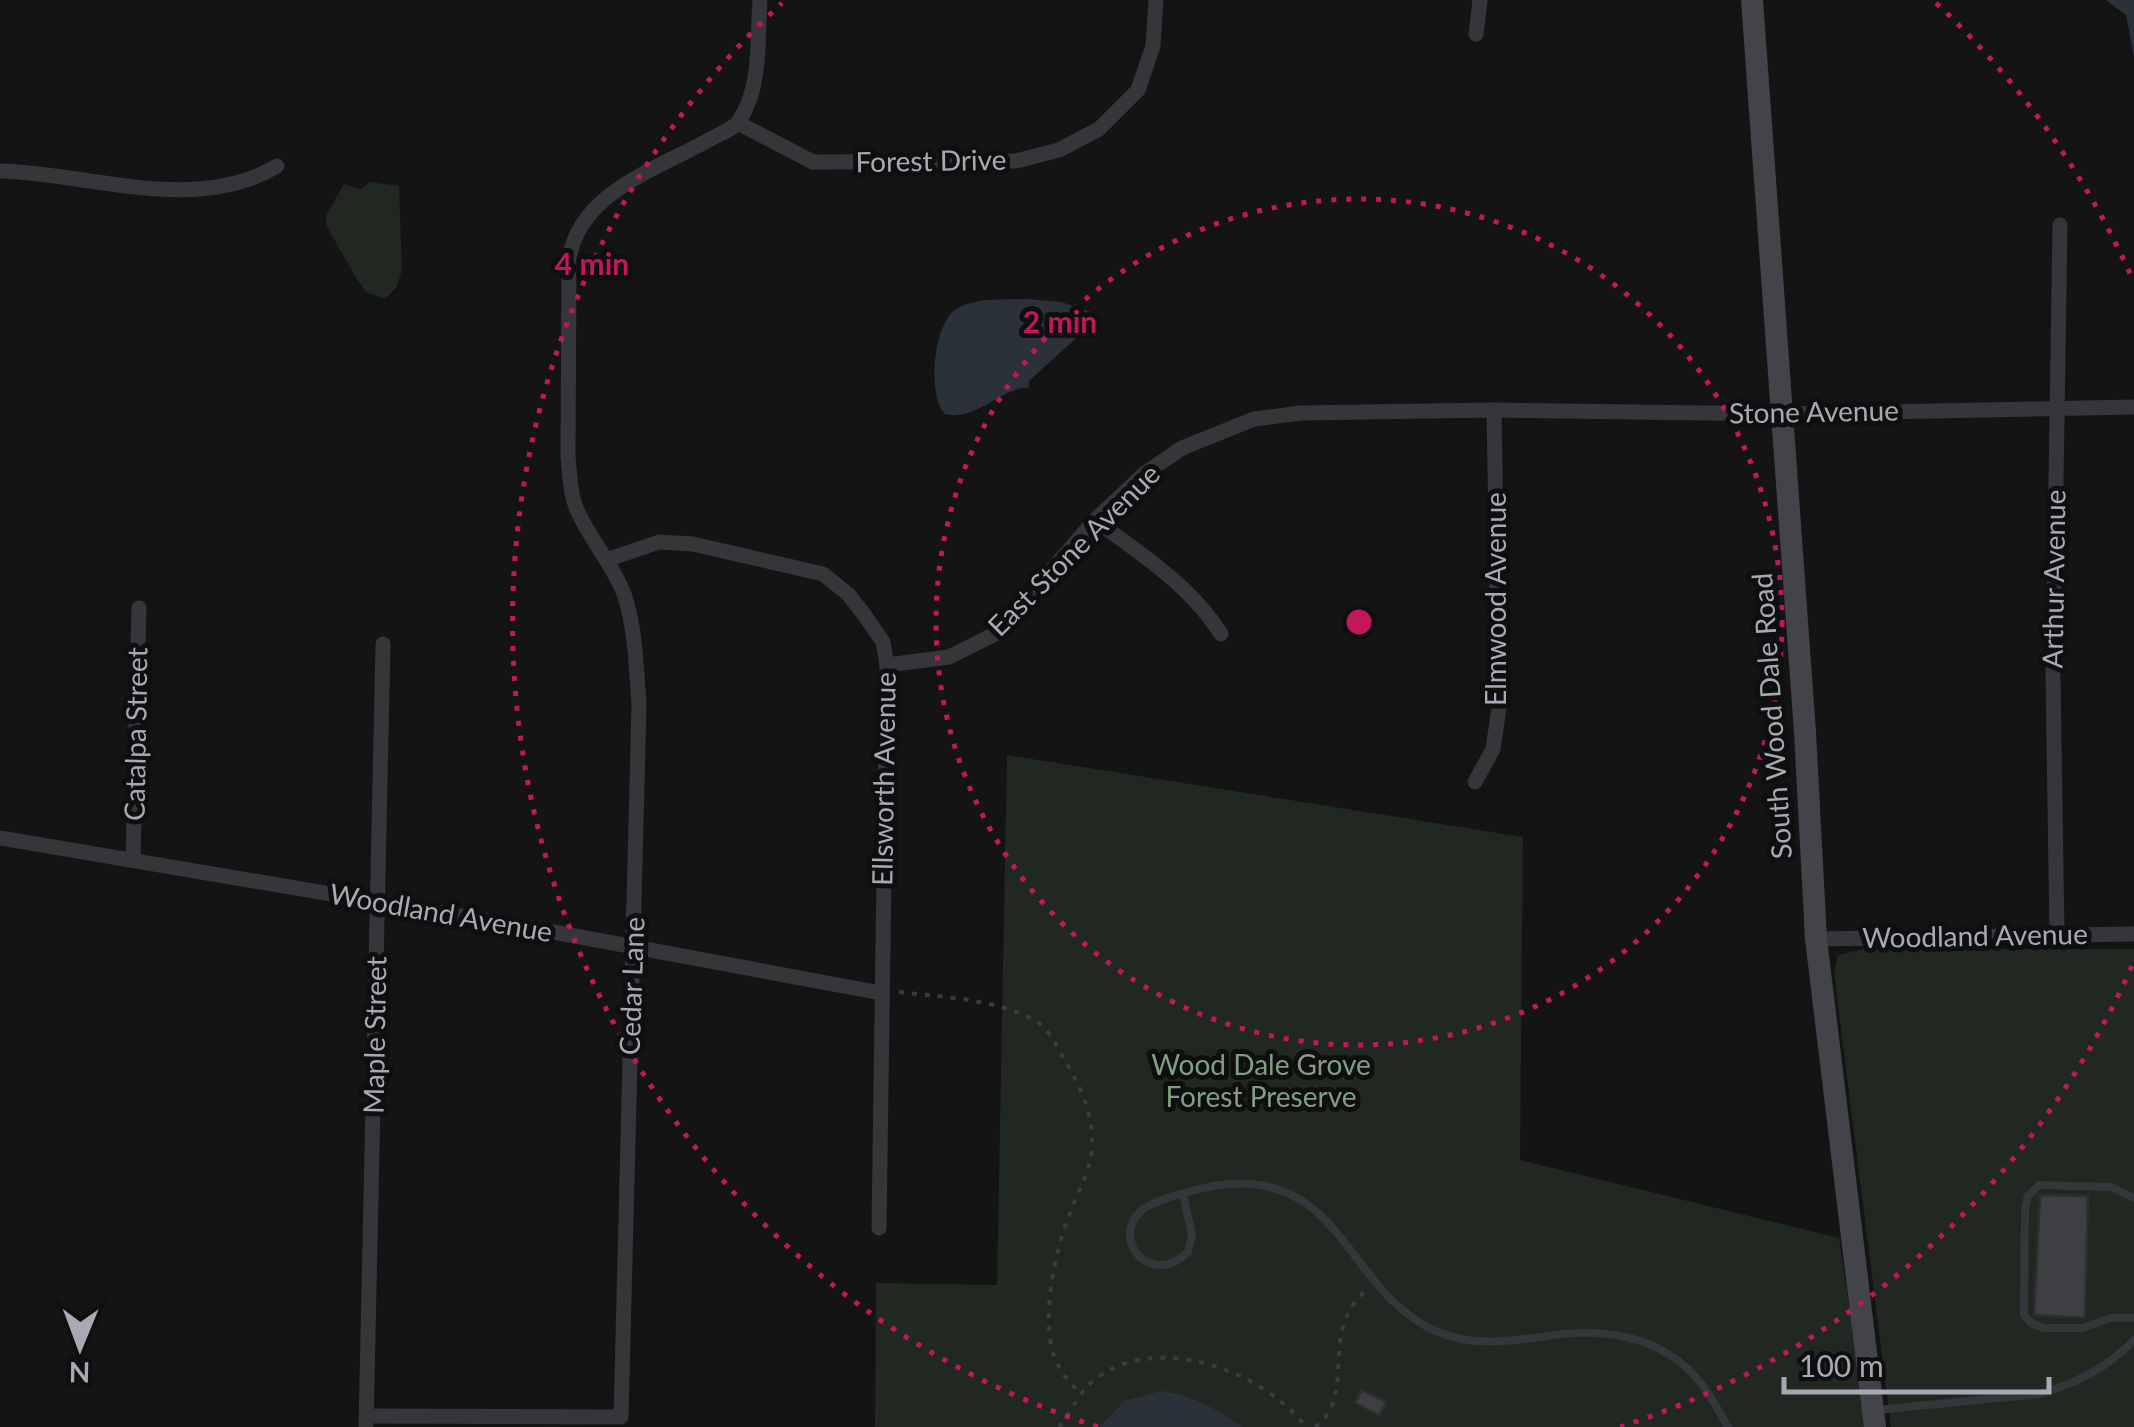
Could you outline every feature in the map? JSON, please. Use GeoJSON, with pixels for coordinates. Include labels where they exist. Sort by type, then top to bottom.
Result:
{"type":"FeatureCollection","features":[{"type":"Feature","properties":{"kind":"main road","name":"South Wood Dale Road"},"geometry":{"type":"LineString","coordinates":[[1752,0],[1816,940],[1874,1419]]}},
{"type":"Feature","properties":{"kind":"street"},"geometry":{"type":"LineString","coordinates":[[738,124],[754,88],[760,0]]}},
{"type":"Feature","properties":{"kind":"street","name":"Forest Drive"},"geometry":{"type":"LineString","coordinates":[[738,124],[813,162],[1016,161],[1059,150],[1099,129],[1138,90],[1153,46],[1156,0]]}},
{"type":"Feature","properties":{"kind":"street"},"geometry":{"type":"LineString","coordinates":[[1476,34],[1480,0]]}},
{"type":"Feature","properties":{"kind":"street","name":"Cedar Lane"},"geometry":{"type":"LineString","coordinates":[[366,1421],[620,1417],[639,704],[635,645],[628,613],[609,560],[576,509],[571,489],[571,241],[586,216],[608,196],[738,124]]}},
{"type":"Feature","properties":{"kind":"street"},"geometry":{"type":"LineString","coordinates":[[0,171],[114,186],[214,188],[236,185],[277,166]]}},
{"type":"Feature","properties":{"kind":"street","name":"Arthur Avenue"},"geometry":{"type":"LineString","coordinates":[[2058,934],[2053,678],[2060,225]]}},
{"type":"Feature","properties":{"kind":"street","name":"Stone Avenue"},"geometry":{"type":"LineString","coordinates":[[1494,410],[1783,414],[2134,407]]}},
{"type":"Feature","properties":{"kind":"street","name":"East Stone Avenue"},"geometry":{"type":"LineString","coordinates":[[887,665],[949,657],[997,634],[1095,520],[1144,474],[1182,448],[1254,419],[1300,413],[1494,410]]}},
{"type":"Feature","properties":{"kind":"street","name":"Elmwood Avenue"},"geometry":{"type":"LineString","coordinates":[[1474,782],[1493,749],[1499,708],[1494,410]]}},
{"type":"Feature","properties":{"kind":"street"},"geometry":{"type":"LineString","coordinates":[[1095,520],[1176,580],[1209,614],[1221,634]]}},
{"type":"Feature","properties":{"kind":"street","name":"Ellsworth Avenue"},"geometry":{"type":"LineString","coordinates":[[609,560],[659,542],[693,544],[823,574],[848,594],[882,642],[887,665],[879,1228]]}},
{"type":"Feature","properties":{"kind":"street","name":"Catalpa Street"},"geometry":{"type":"LineString","coordinates":[[133,860],[138,608]]}},
{"type":"Feature","properties":{"kind":"street","name":"Maple Street"},"geometry":{"type":"LineString","coordinates":[[366,1421],[383,644]]}},
{"type":"Feature","properties":{"kind":"street","name":"Woodland Avenue"},"geometry":{"type":"LineString","coordinates":[[0,838],[882,993]]}},
{"type":"Feature","properties":{"kind":"street","name":"Woodland Avenue"},"geometry":{"type":"LineString","coordinates":[[1816,940],[2134,934]]}},
{"type":"Feature","properties":{"kind":"lane"},"geometry":{"type":"LineString","coordinates":[[1183,1195],[1192,1234],[1188,1252],[1170,1265],[1147,1263],[1137,1255],[1130,1231],[1135,1219],[1152,1204],[1183,1195],[1227,1184],[1275,1188],[1297,1198],[1340,1233],[1393,1305],[1412,1319],[1463,1340],[1507,1342],[1594,1330],[1644,1340],[1697,1378],[1728,1427]]}},
{"type":"Feature","properties":{"kind":"lane"},"geometry":{"type":"LineString","coordinates":[[2134,1198],[2110,1186],[2038,1185],[2028,1196],[2025,1208],[2024,1315],[2043,1328],[2083,1328],[2110,1318],[2134,1318]]}},
{"type":"Feature","properties":{"kind":"lane"},"geometry":{"type":"LineString","coordinates":[[1874,1419],[2052,1390],[2079,1380],[2119,1356],[2134,1340]]}},
{"type":"Feature","properties":{"kind":"path"},"geometry":{"type":"LineString","coordinates":[[882,993],[900,992],[991,1006],[1038,1021],[1079,1084],[1090,1118],[1091,1156],[1061,1238],[1050,1316],[1054,1355],[1064,1376],[1080,1393]]}},
{"type":"Feature","properties":{"kind":"path"},"geometry":{"type":"LineString","coordinates":[[1314,1427],[1334,1407],[1337,1352],[1346,1316],[1353,1303],[1376,1283]]}},
{"type":"Feature","properties":{"kind":"path"},"geometry":{"type":"LineString","coordinates":[[1058,1427],[1080,1393],[1096,1378],[1123,1366],[1160,1360],[1188,1360],[1224,1368],[1260,1385],[1306,1427]]}},
{"type":"Feature","properties":{"kind":"green space"},"geometry":{"type":"Polygon","coordinates":[[[370,182],[399,186],[402,270],[396,288],[385,299],[368,293],[358,281],[326,225],[326,216],[344,184],[361,189],[370,182]]]}},
{"type":"Feature","properties":{"kind":"green space","name":"Wood Dale Grove Forest Preserve"},"geometry":{"type":"Polygon","coordinates":[[[1007,755],[1523,837],[1520,1160],[1839,1238],[1867,1427],[875,1427],[876,1283],[997,1285],[1007,755]]]}},
{"type":"Feature","properties":{"kind":"green space"},"geometry":{"type":"Polygon","coordinates":[[[1864,949],[2134,949],[2134,1427],[1891,1427],[1834,973],[1838,955],[1864,949]]]}},
{"type":"Feature","properties":{"kind":"shaded area"},"geometry":{"type":"Polygon","coordinates":[[[2106,0],[2134,0],[2134,57],[2126,15],[2106,0]]]}},
{"type":"Feature","properties":{"kind":"shaded area"},"geometry":{"type":"Polygon","coordinates":[[[1028,299],[1061,302],[1089,311],[1092,318],[1085,330],[1029,381],[1029,388],[1010,392],[968,413],[945,414],[936,392],[935,360],[948,317],[972,303],[1028,299]]]}},
{"type":"Feature","properties":{"kind":"shaded area"},"geometry":{"type":"Polygon","coordinates":[[[1161,1391],[1204,1404],[1242,1427],[1100,1427],[1124,1401],[1161,1391]]]}},
{"type":"Feature","properties":{"kind":"building"},"geometry":{"type":"Polygon","coordinates":[[[2040,1195],[2088,1196],[2085,1318],[2034,1315],[2040,1195]]]}},
{"type":"Feature","properties":{"kind":"building"},"geometry":{"type":"Polygon","coordinates":[[[1362,1390],[1386,1402],[1379,1415],[1355,1403],[1362,1390]]]}}]}
